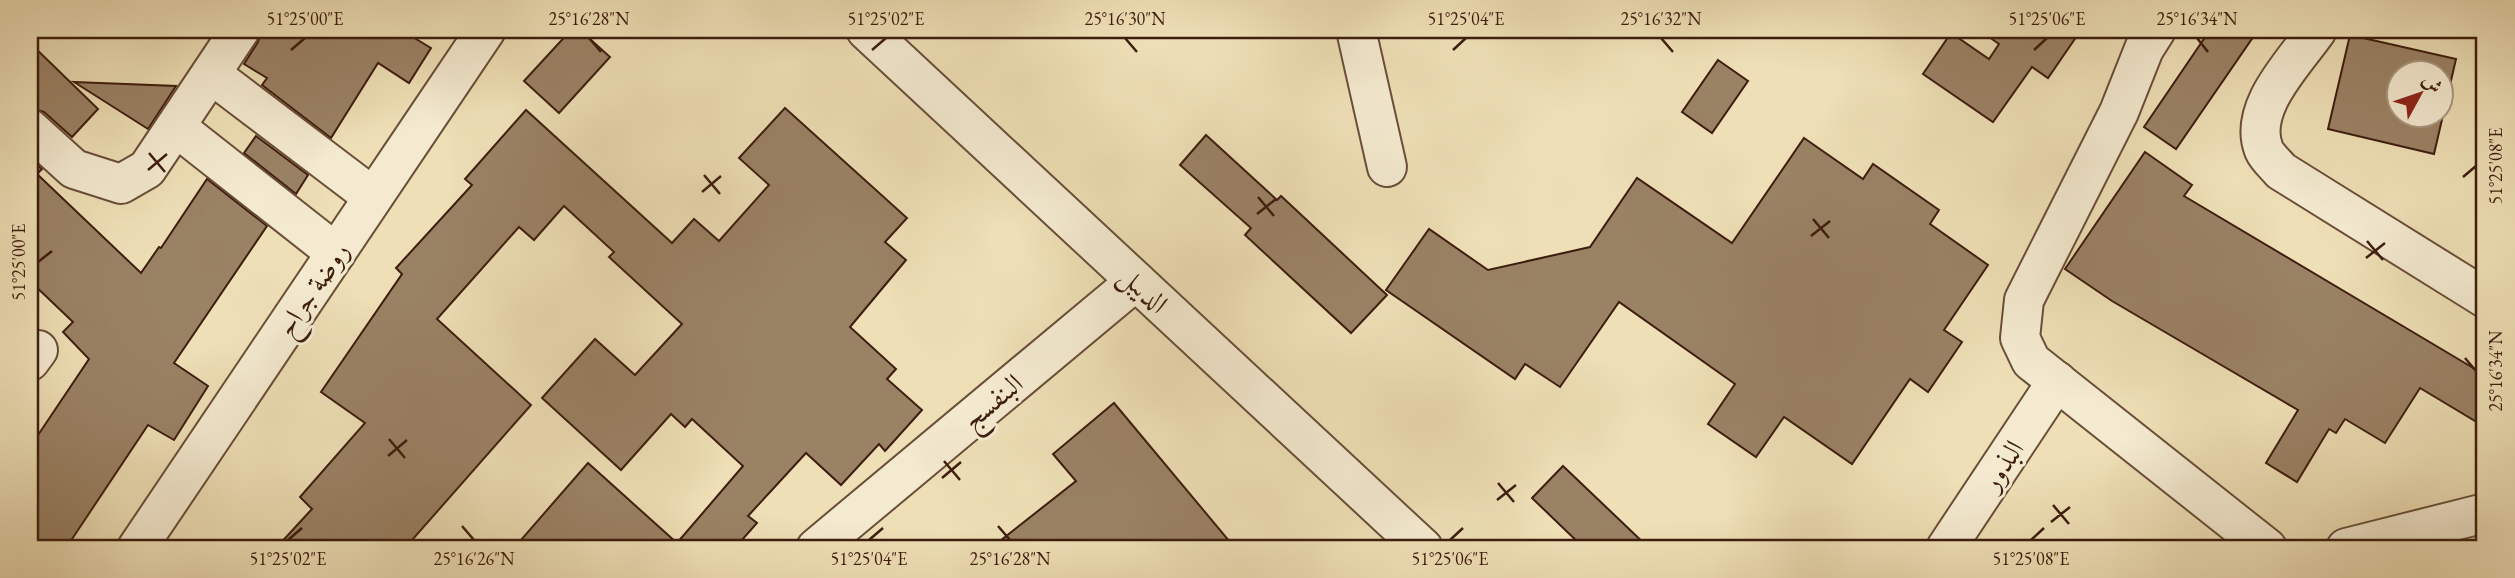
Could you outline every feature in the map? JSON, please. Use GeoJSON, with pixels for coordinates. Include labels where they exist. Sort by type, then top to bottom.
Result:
{"type":"FeatureCollection","features":[{"type":"Feature","properties":{"kind":"street"},"geometry":{"type":"LineString","coordinates":[[30,129],[74,169],[121,184],[148,169],[240,30]]}},
{"type":"Feature","properties":{"kind":"street","name":"روضة جراح"},"geometry":{"type":"LineString","coordinates":[[137,548],[486,30]]}},
{"type":"Feature","properties":{"kind":"street","name":"الديبل"},"geometry":{"type":"LineString","coordinates":[[866,30],[1423,548]]}},
{"type":"Feature","properties":{"kind":"street"},"geometry":{"type":"LineString","coordinates":[[1356,30],[1387,167]]}},
{"type":"Feature","properties":{"kind":"street"},"geometry":{"type":"LineString","coordinates":[[2156,30],[2144,49],[2119,112],[2024,300],[2020,338],[2031,361],[2267,548]]}},
{"type":"Feature","properties":{"kind":"street"},"geometry":{"type":"LineString","coordinates":[[2317,30],[2267,102],[2259,127],[2264,152],[2281,171],[2485,298]]}},
{"type":"Feature","properties":{"kind":"street"},"geometry":{"type":"LineString","coordinates":[[211,74],[373,197]]}},
{"type":"Feature","properties":{"kind":"street"},"geometry":{"type":"LineString","coordinates":[[176,127],[336,253]]}},
{"type":"Feature","properties":{"kind":"street","name":"البنفسج"},"geometry":{"type":"LineString","coordinates":[[816,548],[1136,281]]}},
{"type":"Feature","properties":{"kind":"street","name":"البذور"},"geometry":{"type":"LineString","coordinates":[[1946,548],[2057,381]]}},
{"type":"Feature","properties":{"kind":"street"},"geometry":{"type":"LineString","coordinates":[[2346,548],[2485,513]]}},
{"type":"Feature","properties":{"kind":"building"},"geometry":{"type":"Polygon","coordinates":[[[262,30],[401,30],[431,48],[409,83],[378,63],[331,138],[262,85],[267,78],[244,64],[262,30]]]}},
{"type":"Feature","properties":{"kind":"building"},"geometry":{"type":"Polygon","coordinates":[[[571,30],[580,30],[610,57],[559,113],[524,81],[571,30]]]}},
{"type":"Feature","properties":{"kind":"building"},"geometry":{"type":"Polygon","coordinates":[[[1979,30],[2081,30],[2048,78],[2032,67],[1993,122],[1923,74],[1951,33],[1989,59],[1999,44],[1979,30]]]}},
{"type":"Feature","properties":{"kind":"building"},"geometry":{"type":"Polygon","coordinates":[[[2210,30],[2258,30],[2176,149],[2144,127],[2210,30]]]}},
{"type":"Feature","properties":{"kind":"building"},"geometry":{"type":"Polygon","coordinates":[[[2350,35],[2456,59],[2386,60],[2386,130],[2440,130],[2434,154],[2328,129],[2350,35]]]}},
{"type":"Feature","properties":{"kind":"building"},"geometry":{"type":"Polygon","coordinates":[[[30,43],[98,109],[72,137],[44,112],[30,108],[30,43]]]}},
{"type":"Feature","properties":{"kind":"building"},"geometry":{"type":"Polygon","coordinates":[[[1718,60],[1748,81],[1712,133],[1682,112],[1718,60]]]}},
{"type":"Feature","properties":{"kind":"building"},"geometry":{"type":"Polygon","coordinates":[[[74,82],[176,86],[148,129],[74,82]]]}},
{"type":"Feature","properties":{"kind":"building"},"geometry":{"type":"Polygon","coordinates":[[[785,108],[907,218],[885,242],[906,260],[850,327],[896,369],[887,379],[922,410],[885,451],[879,444],[841,485],[806,453],[748,516],[757,523],[735,548],[514,548],[588,463],[677,543],[743,466],[692,419],[685,427],[671,414],[621,470],[542,398],[595,339],[635,375],[682,324],[609,257],[614,252],[564,206],[534,240],[519,227],[437,319],[531,405],[405,548],[276,548],[312,509],[300,497],[365,423],[321,392],[402,274],[396,268],[472,185],[465,179],[526,110],[672,243],[694,219],[719,241],[769,185],[739,158],[785,108]]]}},
{"type":"Feature","properties":{"kind":"building"},"geometry":{"type":"Polygon","coordinates":[[[1206,135],[1277,200],[1281,196],[1387,295],[1351,333],[1245,235],[1251,228],[1180,165],[1206,135]]]}},
{"type":"Feature","properties":{"kind":"building"},"geometry":{"type":"Polygon","coordinates":[[[256,136],[308,175],[296,194],[244,153],[256,136]]]}},
{"type":"Feature","properties":{"kind":"building"},"geometry":{"type":"Polygon","coordinates":[[[1804,138],[1863,179],[1873,164],[1939,210],[1930,224],[1988,265],[1944,330],[1962,342],[1928,392],[1910,379],[1852,464],[1784,417],[1756,457],[1708,424],[1735,384],[1619,302],[1560,387],[1525,364],[1515,379],[1386,290],[1429,229],[1488,270],[1590,247],[1637,178],[1732,243],[1804,138]]]}},
{"type":"Feature","properties":{"kind":"building"},"geometry":{"type":"Polygon","coordinates":[[[2145,152],[2192,185],[2184,196],[2485,375],[2485,427],[2420,388],[2385,443],[2345,419],[2336,433],[2329,429],[2297,482],[2266,463],[2298,410],[2112,301],[2065,269],[2145,152]]]}},
{"type":"Feature","properties":{"kind":"building"},"geometry":{"type":"Polygon","coordinates":[[[30,158],[42,169],[37,174],[141,273],[207,179],[267,226],[174,363],[208,386],[174,440],[148,425],[66,548],[30,548],[30,447],[89,359],[63,332],[73,322],[30,281],[30,158]]]}},
{"type":"Feature","properties":{"kind":"building"},"geometry":{"type":"Polygon","coordinates":[[[1114,403],[1235,548],[991,548],[1076,481],[1053,454],[1114,403]]]}},
{"type":"Feature","properties":{"kind":"building"},"geometry":{"type":"Polygon","coordinates":[[[1563,466],[1649,548],[1584,548],[1532,498],[1563,466]]]}}]}
